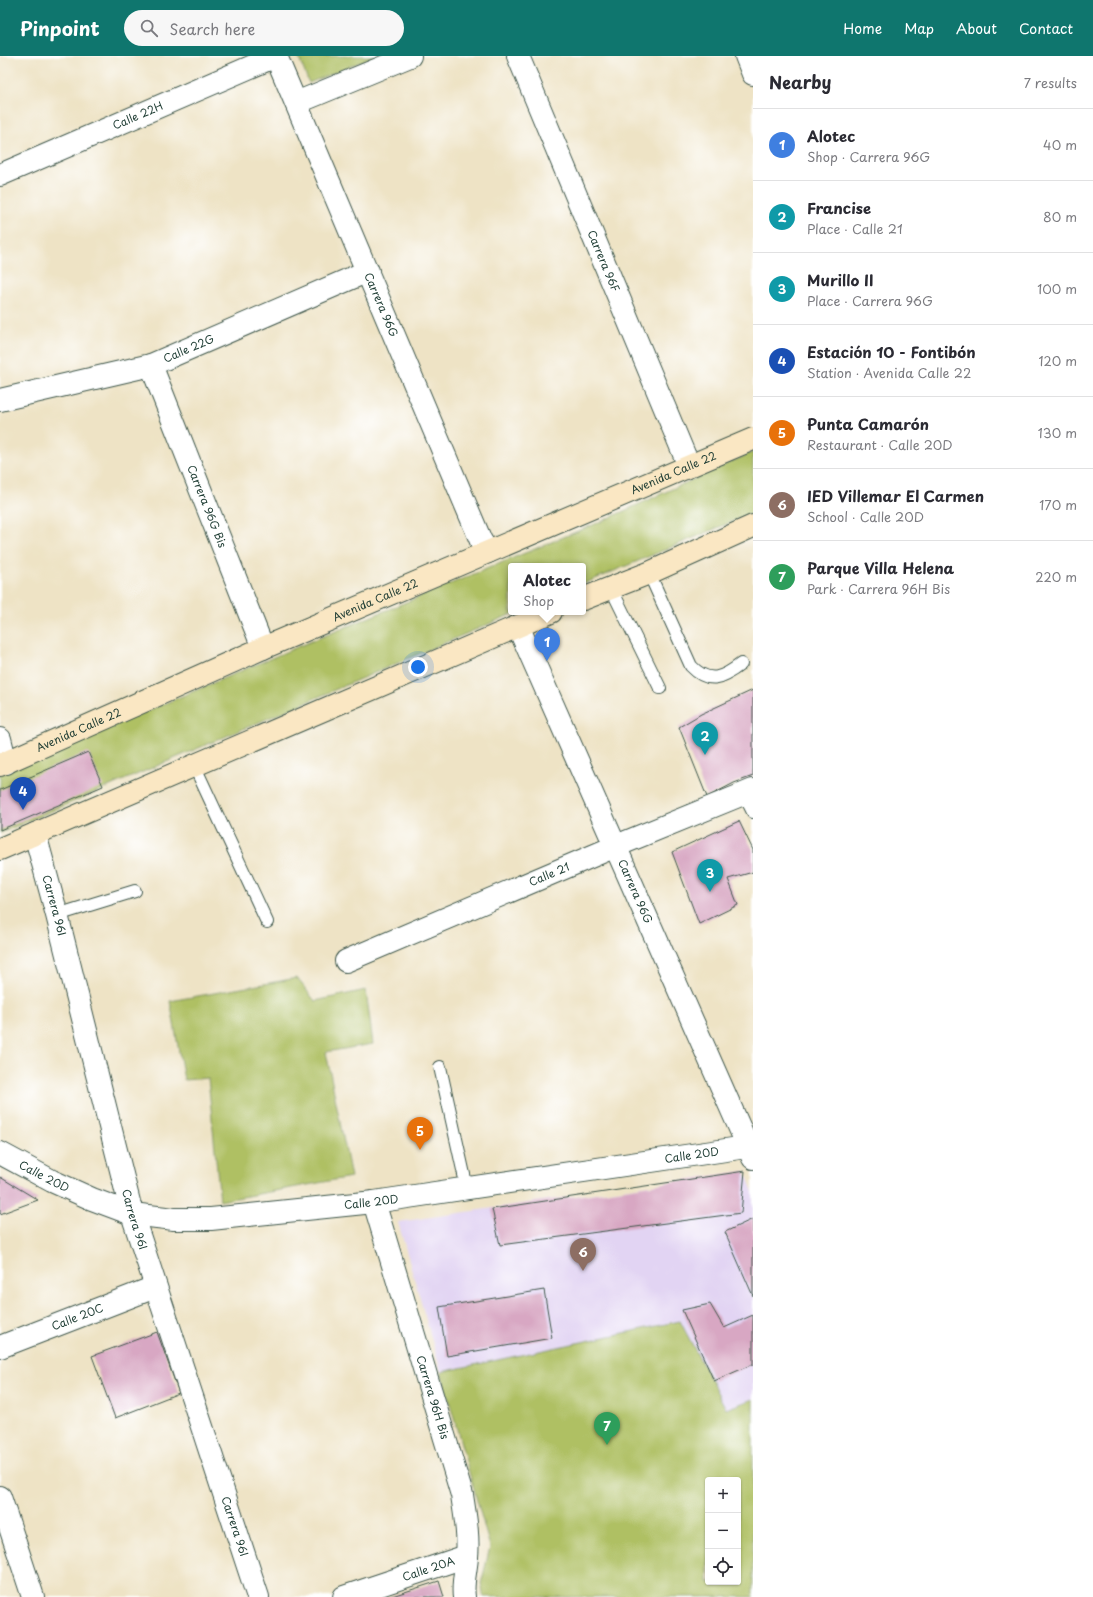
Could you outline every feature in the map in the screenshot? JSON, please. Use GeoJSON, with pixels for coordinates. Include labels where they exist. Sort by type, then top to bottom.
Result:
{"type":"FeatureCollection","features":[{"type":"Feature","properties":{"kind":"main road","name":"Avenida Calle 22"},"geometry":{"type":"LineString","coordinates":[[3,764],[262,648],[753,439]]}},
{"type":"Feature","properties":{"kind":"main road"},"geometry":{"type":"LineString","coordinates":[[586,598],[649,573],[753,526]]}},
{"type":"Feature","properties":{"kind":"main road"},"geometry":{"type":"LineString","coordinates":[[0,849],[544,615]]}},
{"type":"Feature","properties":{"kind":"street","name":"Carrera 96G"},"geometry":{"type":"LineString","coordinates":[[276,56],[481,541],[488,552]]}},
{"type":"Feature","properties":{"kind":"street","name":"Calle 22H"},"geometry":{"type":"LineString","coordinates":[[0,175],[276,56]]}},
{"type":"Feature","properties":{"kind":"street"},"geometry":{"type":"LineString","coordinates":[[296,103],[410,56]]}},
{"type":"Feature","properties":{"kind":"street","name":"Carrera 96F"},"geometry":{"type":"LineString","coordinates":[[518,56],[689,466]]}},
{"type":"Feature","properties":{"kind":"street"},"geometry":{"type":"LineString","coordinates":[[746,56],[753,74]]}},
{"type":"Feature","properties":{"kind":"street","name":"Calle 22G"},"geometry":{"type":"LineString","coordinates":[[0,400],[151,365],[368,271]]}},
{"type":"Feature","properties":{"kind":"street","name":"Carrera 96G Bis"},"geometry":{"type":"LineString","coordinates":[[151,365],[262,648]]}},
{"type":"Feature","properties":{"kind":"street","name":"Carrera 96G"},"geometry":{"type":"LineString","coordinates":[[518,626],[752,1150]]}},
{"type":"Feature","properties":{"kind":"street"},"geometry":{"type":"LineString","coordinates":[[0,739],[3,764]]}},
{"type":"Feature","properties":{"kind":"street","name":"Calle 21"},"geometry":{"type":"LineString","coordinates":[[346,961],[616,846],[750,799]]}},
{"type":"Feature","properties":{"kind":"street","name":"Carrera 96I"},"geometry":{"type":"LineString","coordinates":[[35,834],[57,915],[132,1214],[155,1288],[258,1597]]}},
{"type":"Feature","properties":{"kind":"street","name":"Calle 20D"},"geometry":{"type":"LineString","coordinates":[[0,1153],[52,1181],[92,1199],[132,1214],[174,1219],[211,1219],[374,1202],[752,1150]]}},
{"type":"Feature","properties":{"kind":"street","name":"Carrera 96H Bis"},"geometry":{"type":"LineString","coordinates":[[374,1202],[462,1495],[467,1525],[467,1556],[463,1587],[464,1597]]}},
{"type":"Feature","properties":{"kind":"street","name":"Calle 20C"},"geometry":{"type":"LineString","coordinates":[[0,1347],[155,1288]]}},
{"type":"Feature","properties":{"kind":"street"},"geometry":{"type":"LineString","coordinates":[[0,1497],[33,1597]]}},
{"type":"Feature","properties":{"kind":"street","name":"Calle 20A"},"geometry":{"type":"LineString","coordinates":[[344,1597],[467,1556]]}},
{"type":"Feature","properties":{"kind":"lane"},"geometry":{"type":"LineString","coordinates":[[649,573],[691,666],[699,674],[712,678],[725,676],[741,664]]}},
{"type":"Feature","properties":{"kind":"lane"},"geometry":{"type":"LineString","coordinates":[[611,588],[660,688]]}},
{"type":"Feature","properties":{"kind":"lane"},"geometry":{"type":"LineString","coordinates":[[194,765],[267,922]]}},
{"type":"Feature","properties":{"kind":"lane"},"geometry":{"type":"LineString","coordinates":[[57,915],[135,891]]}},
{"type":"Feature","properties":{"kind":"lane"},"geometry":{"type":"LineString","coordinates":[[440,1067],[467,1188]]}},
{"type":"Feature","properties":{"kind":"shaded area"},"geometry":{"type":"Polygon","coordinates":[[[745,1171],[753,1192],[753,1399],[726,1410],[680,1321],[441,1372],[398,1222],[745,1171]]]}},
{"type":"Feature","properties":{"kind":"green space"},"geometry":{"type":"Polygon","coordinates":[[[303,56],[375,56],[309,83],[299,58],[303,56]]]}},
{"type":"Feature","properties":{"kind":"green space"},"geometry":{"type":"Polygon","coordinates":[[[753,452],[753,513],[586,583],[586,563],[508,563],[508,615],[510,615],[0,833],[0,774],[290,650],[600,522],[753,452]]]}},
{"type":"Feature","properties":{"kind":"green space"},"geometry":{"type":"Polygon","coordinates":[[[297,978],[315,1001],[366,990],[373,1044],[326,1052],[351,1177],[220,1201],[208,1078],[184,1080],[170,1001],[297,978]]]}},
{"type":"Feature","properties":{"kind":"green space"},"geometry":{"type":"Polygon","coordinates":[[[680,1321],[726,1409],[753,1399],[753,1597],[484,1597],[481,1584],[490,1547],[441,1372],[680,1321]]]}},
{"type":"Feature","properties":{"kind":"building"},"geometry":{"type":"Polygon","coordinates":[[[753,690],[753,776],[734,783],[707,797],[679,727],[701,714],[753,690]]]}},
{"type":"Feature","properties":{"kind":"building"},"geometry":{"type":"Polygon","coordinates":[[[88,752],[103,786],[0,830],[0,790],[88,752]]]}},
{"type":"Feature","properties":{"kind":"building"},"geometry":{"type":"Polygon","coordinates":[[[739,821],[753,850],[753,872],[728,879],[738,905],[699,924],[672,852],[739,821]]]}},
{"type":"Feature","properties":{"kind":"building"},"geometry":{"type":"Polygon","coordinates":[[[745,1171],[741,1213],[500,1245],[492,1209],[745,1171]]]}},
{"type":"Feature","properties":{"kind":"building"},"geometry":{"type":"Polygon","coordinates":[[[0,1177],[38,1200],[0,1214],[0,1177]]]}},
{"type":"Feature","properties":{"kind":"building"},"geometry":{"type":"Polygon","coordinates":[[[753,1219],[753,1296],[725,1232],[753,1219]]]}},
{"type":"Feature","properties":{"kind":"building"},"geometry":{"type":"Polygon","coordinates":[[[544,1290],[552,1338],[447,1356],[439,1307],[544,1290]]]}},
{"type":"Feature","properties":{"kind":"building"},"geometry":{"type":"Polygon","coordinates":[[[710,1304],[724,1328],[753,1315],[753,1364],[714,1381],[682,1310],[710,1304]]]}},
{"type":"Feature","properties":{"kind":"building"},"geometry":{"type":"Polygon","coordinates":[[[157,1332],[179,1393],[115,1418],[92,1356],[157,1332]]]}},
{"type":"Feature","properties":{"kind":"building"},"geometry":{"type":"Polygon","coordinates":[[[439,1581],[444,1597],[389,1597],[439,1581]]]}},
{"type":"Feature","properties":{"kind":"place","name":"Alotec"},"geometry":{"type":"Point","coordinates":[547,661]}},
{"type":"Feature","properties":{"kind":"place","name":"Francise"},"geometry":{"type":"Point","coordinates":[705,755]}},
{"type":"Feature","properties":{"kind":"place","name":"Estación 10 - Fontibón"},"geometry":{"type":"Point","coordinates":[23,810]}},
{"type":"Feature","properties":{"kind":"place","name":"Murillo II"},"geometry":{"type":"Point","coordinates":[710,892]}},
{"type":"Feature","properties":{"kind":"place","name":"Punta Camarón"},"geometry":{"type":"Point","coordinates":[420,1150]}},
{"type":"Feature","properties":{"kind":"place","name":"IED Villemar El Carmen"},"geometry":{"type":"Point","coordinates":[583,1271]}},
{"type":"Feature","properties":{"kind":"place","name":"Parque Villa Helena"},"geometry":{"type":"Point","coordinates":[607,1445]}}]}
